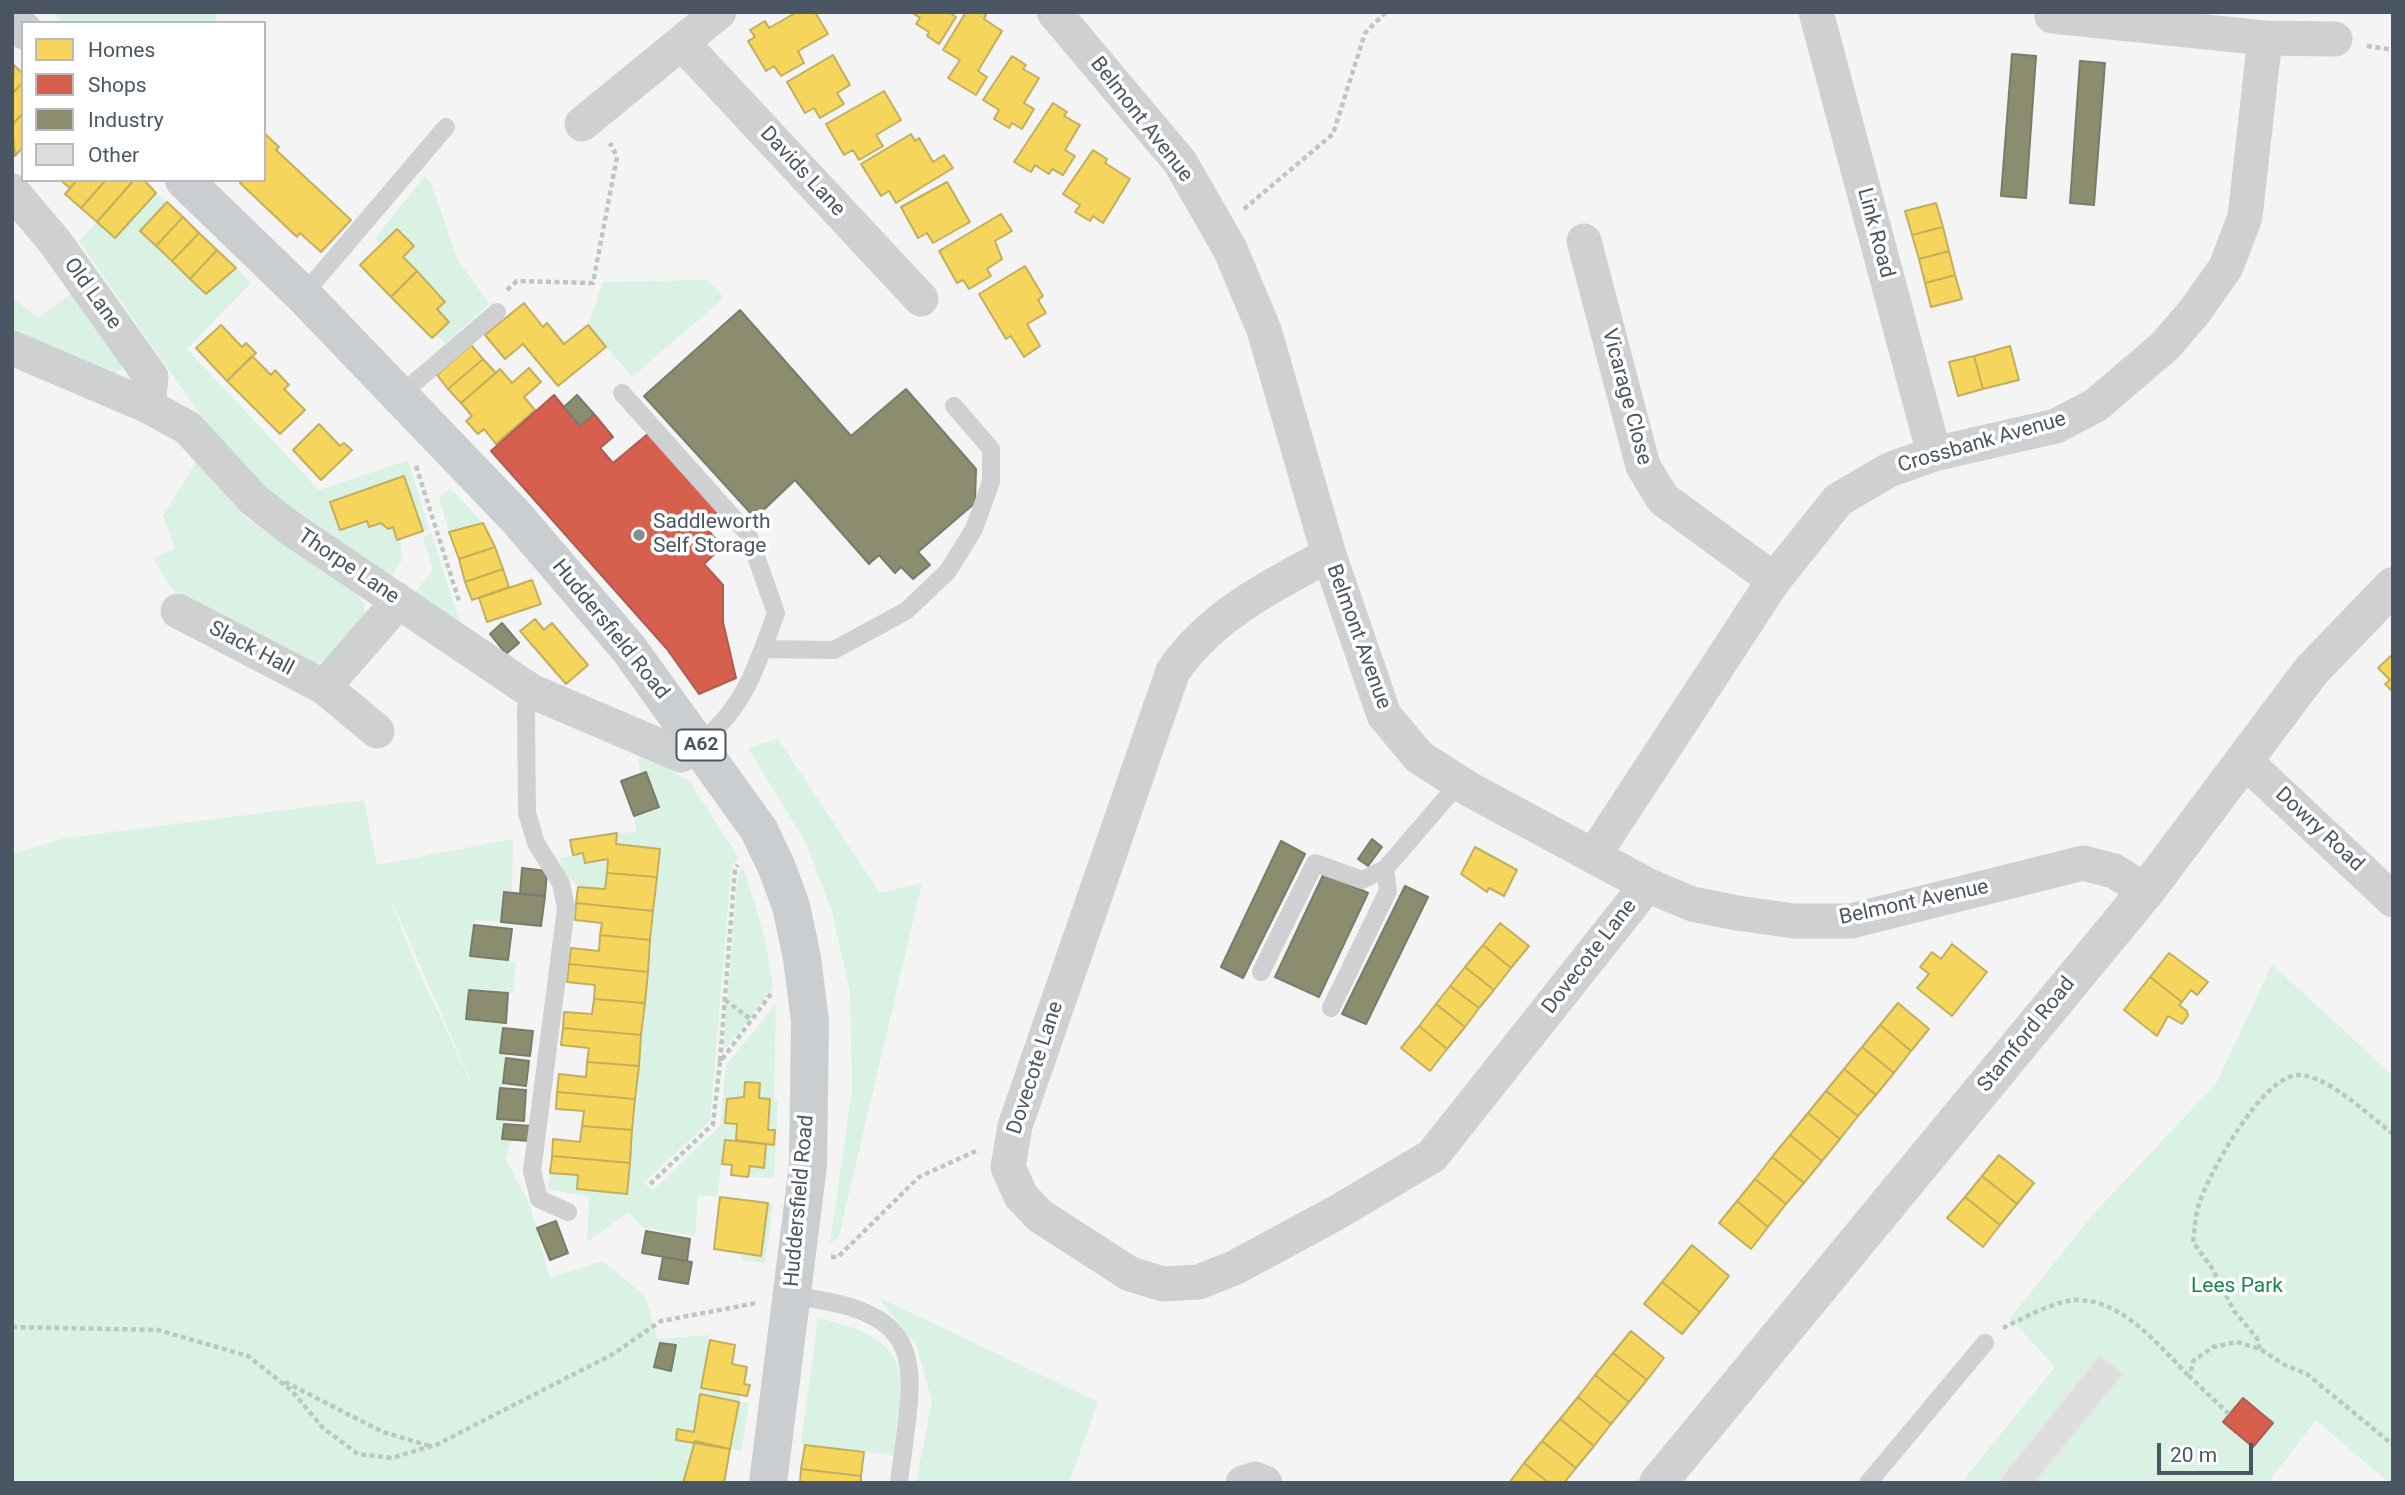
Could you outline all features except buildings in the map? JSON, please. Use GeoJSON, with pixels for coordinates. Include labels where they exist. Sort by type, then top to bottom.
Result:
{"type":"FeatureCollection","features":[{"type":"Feature","properties":{"kind":"main road","name":"Huddersfield Road"},"geometry":{"type":"LineString","coordinates":[[186,182],[400,394],[516,517],[621,638],[759,830],[777,868],[791,906],[802,958],[810,1021],[808,1165],[768,1483]]}},
{"type":"Feature","properties":{"kind":"street"},"geometry":{"type":"LineString","coordinates":[[590,117],[719,12]]}},
{"type":"Feature","properties":{"kind":"street","name":"Belmont Avenue"},"geometry":{"type":"LineString","coordinates":[[1054,12],[1180,162],[1219,229],[1264,330],[1329,555],[1384,715],[1419,757],[1459,783],[1647,885],[1692,904],[1794,921],[1851,921],[2083,863],[2114,871],[2146,891]]}},
{"type":"Feature","properties":{"kind":"street","name":"Link Road"},"geometry":{"type":"LineString","coordinates":[[1816,12],[1934,454]]}},
{"type":"Feature","properties":{"kind":"street"},"geometry":{"type":"LineString","coordinates":[[2052,16],[2266,38],[2335,39]]}},
{"type":"Feature","properties":{"kind":"street","name":"Crossbank Avenue"},"geometry":{"type":"LineString","coordinates":[[1594,855],[1774,580],[1847,493],[1889,470],[1934,454],[2056,426],[2096,405],[2165,346],[2195,311],[2226,267],[2245,217],[2266,38]]}},
{"type":"Feature","properties":{"kind":"street","name":"Davids Lane"},"geometry":{"type":"LineString","coordinates":[[682,44],[921,299]]}},
{"type":"Feature","properties":{"kind":"street","name":"Old Lane"},"geometry":{"type":"LineString","coordinates":[[12,191],[55,242],[151,377],[148,406]]}},
{"type":"Feature","properties":{"kind":"street","name":"Vicarage Close"},"geometry":{"type":"LineString","coordinates":[[1584,241],[1643,466],[1652,484],[1663,499],[1774,580]]}},
{"type":"Feature","properties":{"kind":"street","name":"Thorpe Lane"},"geometry":{"type":"LineString","coordinates":[[12,348],[148,406],[188,428],[254,500],[290,528],[531,691],[681,755],[699,743]]}},
{"type":"Feature","properties":{"kind":"street","name":"Dovecote Lane"},"geometry":{"type":"LineString","coordinates":[[1329,555],[1258,592],[1193,642],[1172,671],[1019,1113],[1010,1147],[1008,1167],[1021,1196],[1040,1216],[1130,1274],[1163,1284],[1199,1282],[1236,1267],[1336,1213],[1432,1156],[1647,885]]}},
{"type":"Feature","properties":{"kind":"street","name":"Stamford Road"},"geometry":{"type":"LineString","coordinates":[[1663,1481],[2146,891],[2311,671],[2393,586]]}},
{"type":"Feature","properties":{"kind":"street"},"geometry":{"type":"LineString","coordinates":[[324,687],[385,617],[396,599]]}},
{"type":"Feature","properties":{"kind":"street","name":"Slack Hall"},"geometry":{"type":"LineString","coordinates":[[178,611],[324,687],[377,731]]}},
{"type":"Feature","properties":{"kind":"street","name":"Dowry Road"},"geometry":{"type":"LineString","coordinates":[[2245,761],[2393,900]]}},
{"type":"Feature","properties":{"kind":"street"},"geometry":{"type":"LineString","coordinates":[[1243,1483],[1255,1479],[1265,1483]]}},
{"type":"Feature","properties":{"kind":"lane"},"geometry":{"type":"LineString","coordinates":[[303,295],[446,127]]}},
{"type":"Feature","properties":{"kind":"lane"},"geometry":{"type":"LineString","coordinates":[[400,394],[497,312]]}},
{"type":"Feature","properties":{"kind":"lane"},"geometry":{"type":"LineString","coordinates":[[622,393],[748,534],[776,613],[748,688],[718,729],[699,743]]}},
{"type":"Feature","properties":{"kind":"lane"},"geometry":{"type":"LineString","coordinates":[[763,649],[834,650],[906,611],[948,571],[974,529],[991,482],[991,449],[954,407]]}},
{"type":"Feature","properties":{"kind":"lane"},"geometry":{"type":"LineString","coordinates":[[531,691],[526,708],[527,813],[536,843],[561,883],[566,908],[532,1171],[539,1199],[568,1212]]}},
{"type":"Feature","properties":{"kind":"lane"},"geometry":{"type":"LineString","coordinates":[[1261,972],[1315,863],[1362,880],[1385,869],[1459,783]]}},
{"type":"Feature","properties":{"kind":"lane"},"geometry":{"type":"LineString","coordinates":[[1331,1008],[1388,891],[1385,869]]}},
{"type":"Feature","properties":{"kind":"lane"},"geometry":{"type":"LineString","coordinates":[[792,1296],[848,1305],[885,1322],[906,1349],[912,1375],[900,1483]]}},
{"type":"Feature","properties":{"kind":"lane"},"geometry":{"type":"LineString","coordinates":[[1868,1483],[1985,1343]]}},
{"type":"Feature","properties":{"kind":"path"},"geometry":{"type":"LineString","coordinates":[[1219,229],[1333,134],[1365,33],[1386,12]]}},
{"type":"Feature","properties":{"kind":"path"},"geometry":{"type":"LineString","coordinates":[[497,312],[494,302],[517,281],[593,283],[617,158],[590,117]]}},
{"type":"Feature","properties":{"kind":"path"},"geometry":{"type":"LineString","coordinates":[[414,460],[468,627],[459,642]]}},
{"type":"Feature","properties":{"kind":"path"},"geometry":{"type":"LineString","coordinates":[[650,1184],[713,1124],[735,869],[746,858]]}},
{"type":"Feature","properties":{"kind":"path"},"geometry":{"type":"LineString","coordinates":[[720,1062],[773,992]]}},
{"type":"Feature","properties":{"kind":"path"},"geometry":{"type":"LineString","coordinates":[[725,1000],[752,1020]]}},
{"type":"Feature","properties":{"kind":"path"},"geometry":{"type":"LineString","coordinates":[[2260,1349],[2257,1338],[2234,1311],[2212,1268],[2193,1242],[2200,1203],[2226,1150],[2269,1091],[2280,1080],[2298,1074],[2316,1079],[2343,1095],[2393,1134]]}},
{"type":"Feature","properties":{"kind":"path"},"geometry":{"type":"LineString","coordinates":[[820,1258],[838,1257],[919,1177],[980,1149],[1010,1147]]}},
{"type":"Feature","properties":{"kind":"path"},"geometry":{"type":"LineString","coordinates":[[12,1327],[158,1330],[248,1356],[291,1390],[323,1428],[359,1454],[391,1458],[431,1446],[613,1353],[661,1321],[792,1296]]}},
{"type":"Feature","properties":{"kind":"path"},"geometry":{"type":"LineString","coordinates":[[1985,1343],[2000,1329],[2021,1319],[2079,1299],[2124,1316],[2230,1414]]}},
{"type":"Feature","properties":{"kind":"path"},"geometry":{"type":"LineString","coordinates":[[2190,1377],[2193,1361],[2213,1347],[2237,1342],[2260,1349],[2307,1374],[2393,1445]]}},
{"type":"Feature","properties":{"kind":"path"},"geometry":{"type":"LineString","coordinates":[[275,1377],[383,1432],[431,1446]]}},
{"type":"Feature","properties":{"kind":"green space"},"geometry":{"type":"Polygon","coordinates":[[[52,12],[218,12],[216,21],[61,21],[52,12]]]}},
{"type":"Feature","properties":{"kind":"green space"},"geometry":{"type":"Polygon","coordinates":[[[425,176],[431,183],[458,260],[489,304],[445,344],[436,335],[449,322],[437,309],[445,301],[403,257],[414,246],[397,229],[381,244],[375,238],[425,176]]]}},
{"type":"Feature","properties":{"kind":"green space"},"geometry":{"type":"Polygon","coordinates":[[[156,193],[167,202],[140,231],[206,293],[236,268],[251,283],[187,349],[319,490],[408,460],[429,529],[423,531],[404,477],[330,503],[340,530],[367,521],[369,527],[381,523],[388,529],[393,527],[397,540],[401,539],[402,560],[391,577],[281,505],[205,422],[79,241],[97,222],[115,237],[156,193]]]}},
{"type":"Feature","properties":{"kind":"green space"},"geometry":{"type":"Polygon","coordinates":[[[708,280],[724,298],[632,377],[588,325],[603,282],[708,280]]]}},
{"type":"Feature","properties":{"kind":"green space"},"geometry":{"type":"Polygon","coordinates":[[[74,291],[122,357],[122,369],[110,375],[12,332],[12,297],[38,318],[74,291]]]}},
{"type":"Feature","properties":{"kind":"green space"},"geometry":{"type":"Polygon","coordinates":[[[196,462],[246,518],[356,593],[364,604],[365,619],[327,661],[314,663],[172,589],[153,558],[175,549],[163,516],[196,462]]]}},
{"type":"Feature","properties":{"kind":"green space"},"geometry":{"type":"Polygon","coordinates":[[[450,488],[483,523],[449,532],[439,497],[450,488]]]}},
{"type":"Feature","properties":{"kind":"green space"},"geometry":{"type":"Polygon","coordinates":[[[431,533],[460,622],[415,593],[433,569],[423,537],[431,533]]]}},
{"type":"Feature","properties":{"kind":"green space"},"geometry":{"type":"Polygon","coordinates":[[[778,739],[880,893],[922,883],[839,1236],[830,1244],[852,1091],[850,993],[832,912],[806,843],[748,748],[778,739]]]}},
{"type":"Feature","properties":{"kind":"green space"},"geometry":{"type":"Polygon","coordinates":[[[644,754],[689,781],[739,858],[732,866],[730,884],[710,1121],[644,1183],[653,1190],[720,1126],[726,1065],[776,1004],[774,1099],[778,1100],[774,1178],[748,1177],[750,1166],[764,1167],[766,1144],[774,1145],[775,1131],[768,1130],[770,1099],[759,1098],[760,1083],[744,1097],[727,1099],[725,1123],[737,1124],[736,1140],[725,1140],[717,1196],[698,1195],[695,1236],[643,1228],[628,1212],[587,1242],[589,1197],[548,1189],[550,1173],[578,1175],[578,1189],[627,1194],[660,850],[616,844],[617,833],[636,832],[634,816],[659,807],[646,772],[641,773],[638,759],[644,754]]]}},
{"type":"Feature","properties":{"kind":"green space"},"geometry":{"type":"Polygon","coordinates":[[[364,800],[377,865],[513,839],[512,893],[504,892],[501,922],[475,920],[470,955],[516,962],[513,994],[469,990],[466,1018],[503,1022],[500,1052],[507,1053],[497,1119],[504,1120],[503,1139],[512,1140],[505,1158],[529,1203],[550,1278],[603,1261],[645,1296],[658,1339],[710,1335],[702,1387],[740,1395],[740,1402],[749,1403],[741,1451],[730,1449],[739,1402],[701,1395],[694,1432],[677,1429],[676,1440],[695,1443],[683,1483],[12,1483],[12,854],[66,838],[364,800]],[[386,887],[412,956],[482,1107],[386,887]]]}},
{"type":"Feature","properties":{"kind":"green space"},"geometry":{"type":"Polygon","coordinates":[[[583,853],[608,859],[605,889],[578,887],[563,871],[560,858],[583,853]]]}},
{"type":"Feature","properties":{"kind":"green space"},"geometry":{"type":"Polygon","coordinates":[[[743,866],[765,938],[773,988],[723,1052],[738,874],[743,866]]]}},
{"type":"Feature","properties":{"kind":"green space","name":"Lees Park"},"geometry":{"type":"Polygon","coordinates":[[[2272,964],[2393,1076],[2393,1483],[2389,1483],[2316,1420],[2268,1483],[1961,1483],[2055,1367],[2010,1318],[2095,1212],[2216,1084],[2272,964]]]}},
{"type":"Feature","properties":{"kind":"green space"},"geometry":{"type":"Polygon","coordinates":[[[768,1203],[773,1204],[765,1263],[742,1260],[743,1254],[761,1256],[768,1203]]]}},
{"type":"Feature","properties":{"kind":"green space"},"geometry":{"type":"Polygon","coordinates":[[[878,1297],[1098,1402],[1069,1483],[916,1483],[932,1401],[916,1345],[878,1297]]]}},
{"type":"Feature","properties":{"kind":"green space"},"geometry":{"type":"Polygon","coordinates":[[[818,1318],[872,1337],[887,1349],[896,1363],[900,1380],[900,1401],[893,1455],[801,1444],[818,1318]]]}},
{"type":"Feature","properties":{"kind":"place","name":"Saddleworth Self Storage"},"geometry":{"type":"Point","coordinates":[639,535]}}]}
